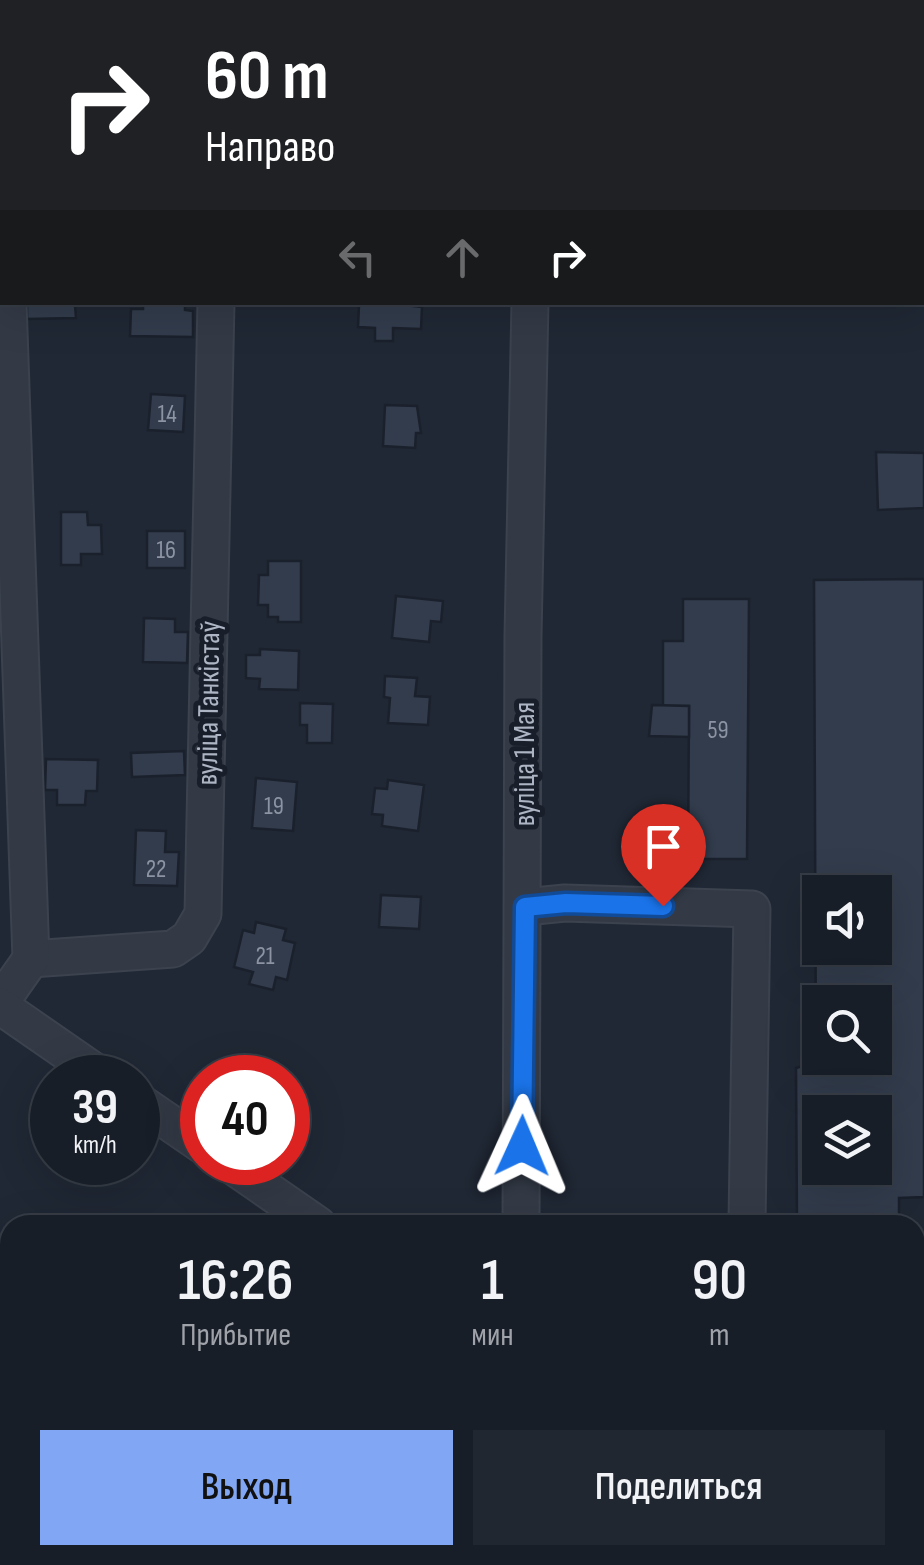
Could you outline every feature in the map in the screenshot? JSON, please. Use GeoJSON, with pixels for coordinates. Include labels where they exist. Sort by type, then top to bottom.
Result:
{"type":"FeatureCollection","features":[{"type":"Feature","properties":{"kind":"street"},"geometry":{"type":"LineString","coordinates":[[8,305],[31,959],[0,1004],[72,1055]]}},
{"type":"Feature","properties":{"kind":"street","name":"вуліца Танкістаў"},"geometry":{"type":"LineString","coordinates":[[31,959],[173,949],[189,938],[204,914],[216,305]]}},
{"type":"Feature","properties":{"kind":"street","name":"вуліца 1 Мая"},"geometry":{"type":"LineString","coordinates":[[521,1215],[530,305]]}},
{"type":"Feature","properties":{"kind":"street"},"geometry":{"type":"LineString","coordinates":[[525,907],[600,902],[752,908],[747,1215]]}},
{"type":"Feature","properties":{"kind":"street"},"geometry":{"type":"LineString","coordinates":[[260,1185],[304,1215]]}},
{"type":"Feature","properties":{"kind":"building"},"geometry":{"type":"Polygon","coordinates":[[[27,305],[75,305],[76,318],[27,319],[27,305]]]}},
{"type":"Feature","properties":{"kind":"building"},"geometry":{"type":"Polygon","coordinates":[[[143,305],[185,305],[185,310],[193,311],[193,337],[130,336],[131,309],[143,309],[143,305]]]}},
{"type":"Feature","properties":{"kind":"building"},"geometry":{"type":"Polygon","coordinates":[[[359,305],[422,307],[421,329],[393,328],[393,341],[375,341],[375,328],[358,327],[359,305]]]}},
{"type":"Feature","properties":{"kind":"building"},"geometry":{"type":"Polygon","coordinates":[[[151,394],[185,396],[183,432],[148,430],[151,394]]]}},
{"type":"Feature","properties":{"kind":"building"},"geometry":{"type":"Polygon","coordinates":[[[385,405],[417,406],[421,433],[416,433],[415,448],[383,446],[385,405]]]}},
{"type":"Feature","properties":{"kind":"building"},"geometry":{"type":"Polygon","coordinates":[[[876,452],[924,453],[924,508],[878,510],[876,452]]]}},
{"type":"Feature","properties":{"kind":"building"},"geometry":{"type":"Polygon","coordinates":[[[61,512],[87,512],[88,525],[101,525],[102,554],[81,554],[81,565],[61,565],[61,512]]]}},
{"type":"Feature","properties":{"kind":"building"},"geometry":{"type":"Polygon","coordinates":[[[147,531],[185,531],[185,568],[147,568],[147,531]]]}},
{"type":"Feature","properties":{"kind":"building"},"geometry":{"type":"Polygon","coordinates":[[[268,561],[301,561],[301,622],[278,622],[278,617],[268,617],[268,605],[258,605],[259,575],[268,575],[268,561]]]}},
{"type":"Feature","properties":{"kind":"building"},"geometry":{"type":"Polygon","coordinates":[[[924,579],[924,1197],[899,1198],[899,1215],[797,1215],[796,1068],[802,1066],[802,1075],[892,1075],[892,985],[816,985],[816,965],[892,965],[892,875],[815,875],[814,580],[924,579]]]}},
{"type":"Feature","properties":{"kind":"building"},"geometry":{"type":"Polygon","coordinates":[[[396,596],[443,601],[441,622],[431,621],[429,642],[392,638],[396,596]]]}},
{"type":"Feature","properties":{"kind":"building"},"geometry":{"type":"Polygon","coordinates":[[[683,599],[749,599],[747,859],[688,859],[689,706],[663,706],[663,641],[683,641],[683,599]]]}},
{"type":"Feature","properties":{"kind":"building"},"geometry":{"type":"Polygon","coordinates":[[[144,618],[175,619],[175,632],[188,632],[187,663],[143,662],[144,618]]]}},
{"type":"Feature","properties":{"kind":"building"},"geometry":{"type":"Polygon","coordinates":[[[260,649],[299,651],[298,690],[259,689],[260,679],[246,678],[246,655],[260,655],[260,649]]]}},
{"type":"Feature","properties":{"kind":"building"},"geometry":{"type":"Polygon","coordinates":[[[385,676],[417,678],[415,696],[430,697],[428,725],[388,723],[390,698],[384,697],[385,676]]]}},
{"type":"Feature","properties":{"kind":"building"},"geometry":{"type":"Polygon","coordinates":[[[300,703],[333,704],[332,743],[307,743],[307,725],[300,725],[300,703]]]}},
{"type":"Feature","properties":{"kind":"building"},"geometry":{"type":"Polygon","coordinates":[[[652,705],[689,706],[689,737],[649,736],[652,705]]]}},
{"type":"Feature","properties":{"kind":"building"},"geometry":{"type":"Polygon","coordinates":[[[184,751],[185,775],[132,777],[131,753],[184,751]]]}},
{"type":"Feature","properties":{"kind":"building"},"geometry":{"type":"Polygon","coordinates":[[[46,759],[98,760],[97,791],[86,791],[85,805],[57,805],[57,790],[45,790],[46,759]]]}},
{"type":"Feature","properties":{"kind":"building"},"geometry":{"type":"Polygon","coordinates":[[[256,778],[297,782],[293,831],[252,828],[256,778]]]}},
{"type":"Feature","properties":{"kind":"building"},"geometry":{"type":"Polygon","coordinates":[[[388,780],[424,785],[418,831],[382,826],[383,815],[372,814],[375,788],[387,789],[388,780]]]}},
{"type":"Feature","properties":{"kind":"building"},"geometry":{"type":"Polygon","coordinates":[[[136,830],[166,831],[165,852],[179,852],[177,886],[134,885],[136,830]]]}},
{"type":"Feature","properties":{"kind":"building"},"geometry":{"type":"Polygon","coordinates":[[[381,895],[421,897],[419,929],[379,927],[381,895]]]}},
{"type":"Feature","properties":{"kind":"building"},"geometry":{"type":"Polygon","coordinates":[[[256,922],[286,929],[283,940],[295,943],[287,980],[276,977],[273,990],[249,984],[253,972],[234,967],[243,930],[254,933],[256,922]]]}},
{"type":"Feature","properties":{"kind":"route"},"geometry":{"type":"LineString","coordinates":[[522,1146],[525,907],[566,903],[663,906]]}}]}
